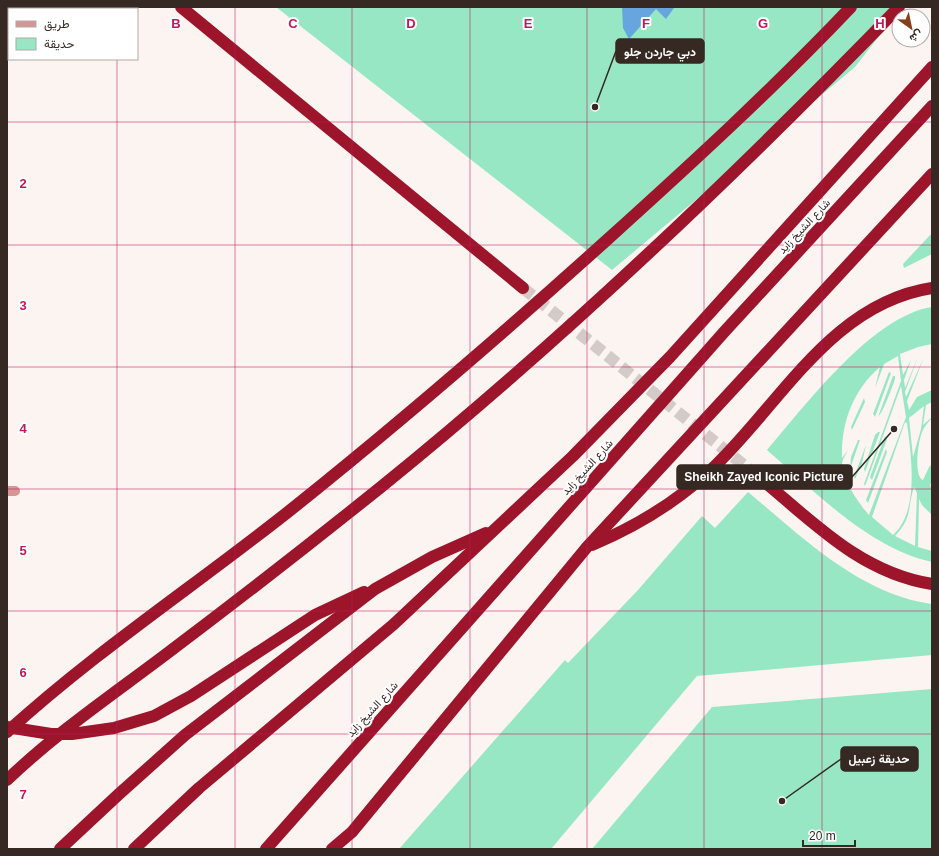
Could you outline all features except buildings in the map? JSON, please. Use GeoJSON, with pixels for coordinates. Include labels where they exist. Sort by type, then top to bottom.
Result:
{"type":"FeatureCollection","features":[{"type":"Feature","properties":{"kind":"highway"},"geometry":{"type":"LineString","coordinates":[[181,7],[523,288]]}},
{"type":"Feature","properties":{"kind":"highway"},"geometry":{"type":"LineString","coordinates":[[7,732],[72,676],[295,506],[476,356],[663,189],[744,113],[851,7]]}},
{"type":"Feature","properties":{"kind":"highway"},"geometry":{"type":"LineString","coordinates":[[7,780],[68,727],[285,563],[478,405],[650,252],[797,111],[899,7]]}},
{"type":"Feature","properties":{"kind":"highway"},"geometry":{"type":"LineString","coordinates":[[134,849],[199,788],[394,624],[621,409],[932,67]]}},
{"type":"Feature","properties":{"kind":"highway","name":"شارع الشيخ زايد"},"geometry":{"type":"LineString","coordinates":[[266,849],[724,331],[932,106]]}},
{"type":"Feature","properties":{"kind":"highway"},"geometry":{"type":"LineString","coordinates":[[341,849],[352,832],[587,547],[932,174]]}},
{"type":"Feature","properties":{"kind":"highway"},"geometry":{"type":"LineString","coordinates":[[587,547],[616,535],[644,520],[696,484],[735,445],[819,351],[851,322],[888,301],[908,293],[932,288]]}},
{"type":"Feature","properties":{"kind":"highway"},"geometry":{"type":"LineString","coordinates":[[760,478],[846,549],[866,562],[888,573],[915,581],[932,584]]}},
{"type":"Feature","properties":{"kind":"highway"},"geometry":{"type":"LineString","coordinates":[[60,849],[185,735],[375,589],[432,557],[493,531]]}},
{"type":"Feature","properties":{"kind":"highway"},"geometry":{"type":"LineString","coordinates":[[7,726],[38,732],[72,734],[114,728],[154,716],[191,696],[315,615],[354,596],[375,589]]}},
{"type":"Feature","properties":{"kind":"highway"},"geometry":{"type":"LineString","coordinates":[[7,726],[27,714]]}},
{"type":"Feature","properties":{"kind":"highway"},"geometry":{"type":"LineString","coordinates":[[332,849],[352,832]]}},
{"type":"Feature","properties":{"kind":"green space"},"geometry":{"type":"Polygon","coordinates":[[[276,7],[902,7],[891,8],[891,21],[855,67],[612,270],[276,7]]]}},
{"type":"Feature","properties":{"kind":"green space"},"geometry":{"type":"Polygon","coordinates":[[[932,233],[932,254],[904,268],[903,264],[932,233]]]}},
{"type":"Feature","properties":{"kind":"green space"},"geometry":{"type":"Polygon","coordinates":[[[932,307],[932,344],[918,347],[900,354],[903,375],[911,360],[904,380],[905,388],[918,357],[905,392],[906,397],[924,357],[907,401],[909,410],[917,397],[932,390],[932,402],[926,405],[923,425],[932,418],[925,427],[920,439],[917,464],[920,477],[923,480],[932,464],[932,482],[930,485],[932,490],[932,515],[922,505],[919,499],[918,547],[932,551],[932,562],[909,555],[886,544],[865,531],[824,500],[767,450],[800,410],[841,365],[886,327],[909,314],[932,307]],[[898,356],[884,364],[875,388],[880,367],[863,386],[850,408],[846,420],[842,445],[842,458],[848,450],[842,463],[845,477],[861,505],[869,515],[906,417],[901,386],[865,486],[864,484],[901,381],[898,356]],[[924,406],[909,418],[913,457],[921,429],[924,406]],[[905,422],[872,517],[893,535],[902,525],[907,512],[912,482],[907,423],[905,422]],[[914,487],[909,512],[905,523],[895,536],[915,546],[917,493],[914,487]]]}},
{"type":"Feature","properties":{"kind":"green space"},"geometry":{"type":"Polygon","coordinates":[[[889,372],[891,373],[875,417],[873,414],[889,372]]]}},
{"type":"Feature","properties":{"kind":"green space"},"geometry":{"type":"Polygon","coordinates":[[[893,376],[895,376],[895,379],[892,388],[878,417],[893,376]]]}},
{"type":"Feature","properties":{"kind":"green space"},"geometry":{"type":"Polygon","coordinates":[[[864,398],[865,402],[852,430],[851,427],[864,398]]]}},
{"type":"Feature","properties":{"kind":"green space"},"geometry":{"type":"Polygon","coordinates":[[[880,432],[865,472],[864,469],[875,435],[880,432]]]}},
{"type":"Feature","properties":{"kind":"green space"},"geometry":{"type":"Polygon","coordinates":[[[885,436],[887,439],[872,480],[870,477],[885,436]]]}},
{"type":"Feature","properties":{"kind":"green space"},"geometry":{"type":"Polygon","coordinates":[[[858,440],[860,440],[850,469],[851,457],[858,440]]]}},
{"type":"Feature","properties":{"kind":"green space"},"geometry":{"type":"Polygon","coordinates":[[[866,445],[862,463],[855,479],[854,477],[866,445]]]}},
{"type":"Feature","properties":{"kind":"green space"},"geometry":{"type":"Polygon","coordinates":[[[886,449],[887,452],[868,503],[866,500],[886,449]]]}},
{"type":"Feature","properties":{"kind":"green space"},"geometry":{"type":"Polygon","coordinates":[[[748,492],[820,552],[840,566],[880,589],[906,598],[932,604],[932,655],[697,676],[551,849],[399,849],[565,660],[568,663],[638,590],[702,516],[715,528],[748,492]]]}},
{"type":"Feature","properties":{"kind":"green space"},"geometry":{"type":"Polygon","coordinates":[[[932,689],[932,849],[592,849],[712,707],[932,689]]]}},
{"type":"Feature","properties":{"kind":"water"},"geometry":{"type":"Polygon","coordinates":[[[622,7],[674,8],[666,19],[656,9],[629,39],[623,28],[622,7]]]}},
{"type":"Feature","properties":{"kind":"tunnel"},"geometry":{"type":"LineString","coordinates":[[523,288],[760,478]]}},
{"type":"Feature","properties":{"kind":"place","name":"دبي جاردن جلو"},"geometry":{"type":"Point","coordinates":[595,107]}},
{"type":"Feature","properties":{"kind":"place","name":"Sheikh Zayed Iconic Picture"},"geometry":{"type":"Point","coordinates":[894,429]}},
{"type":"Feature","properties":{"kind":"place","name":"حديقة زعبيل"},"geometry":{"type":"Point","coordinates":[782,801]}}]}
